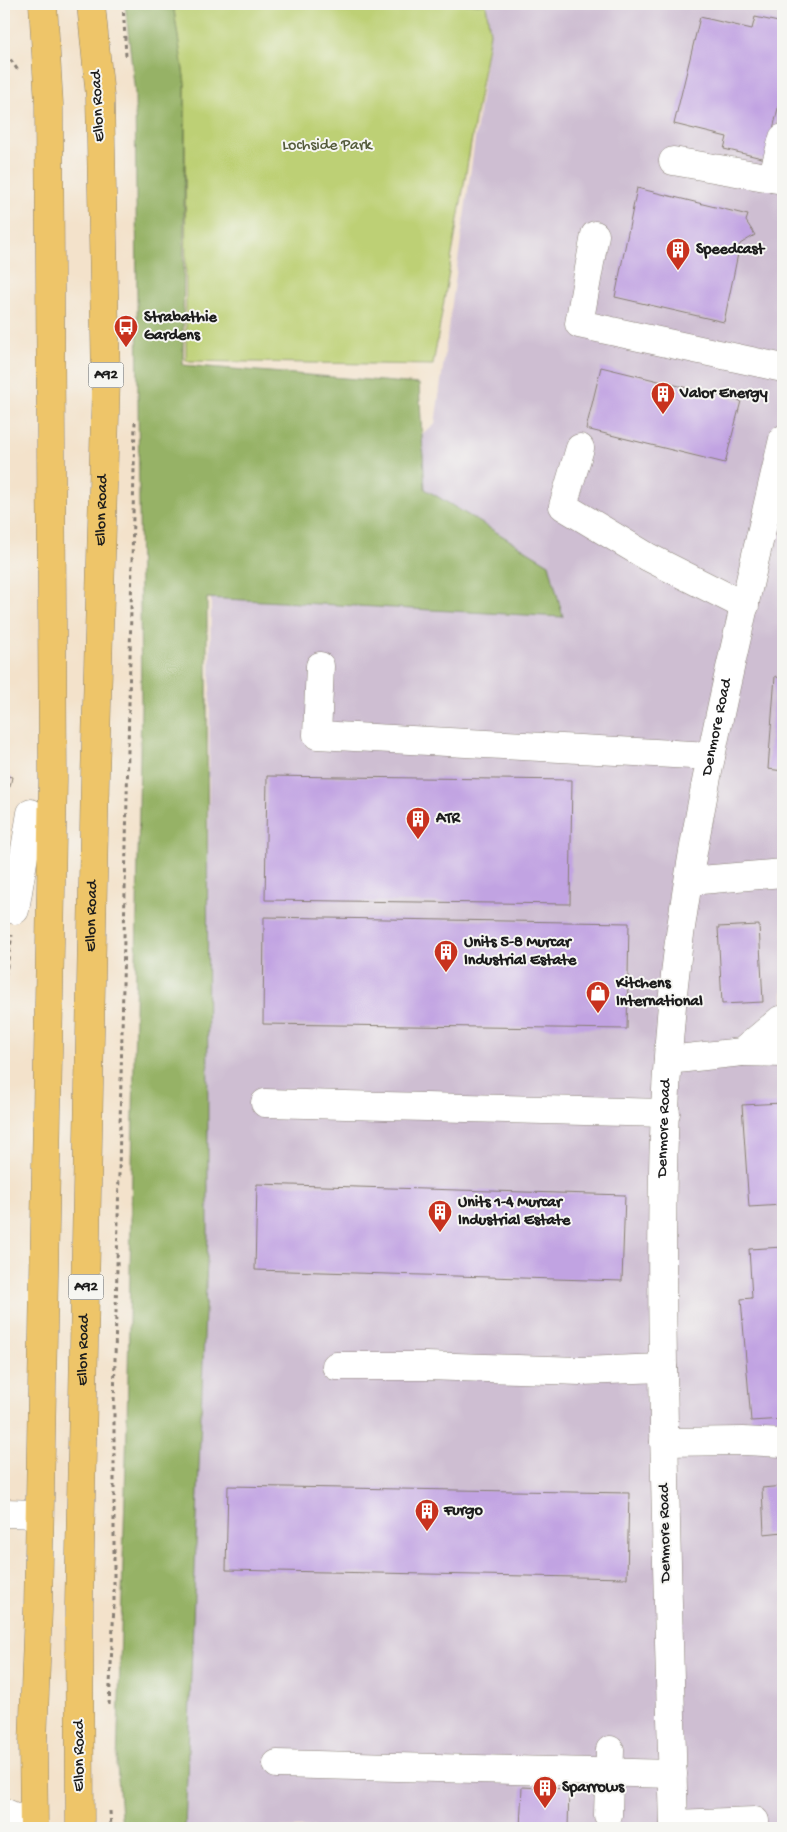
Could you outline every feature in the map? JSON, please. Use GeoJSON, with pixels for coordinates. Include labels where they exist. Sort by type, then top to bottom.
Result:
{"type":"FeatureCollection","features":[{"type":"Feature","properties":{"kind":"main road"},"geometry":{"type":"LineString","coordinates":[[34,1827],[33,1743],[54,779],[49,104],[43,4]]}},
{"type":"Feature","properties":{"kind":"main road","name":"Ellon Road"},"geometry":{"type":"LineString","coordinates":[[80,1828],[79,1604],[95,777],[106,379],[100,97],[91,4]]}},
{"type":"Feature","properties":{"kind":"street"},"geometry":{"type":"LineString","coordinates":[[673,161],[778,179],[783,138]]}},
{"type":"Feature","properties":{"kind":"street"},"geometry":{"type":"LineString","coordinates":[[595,235],[579,324],[783,368]]}},
{"type":"Feature","properties":{"kind":"street","name":"Denmore Road"},"geometry":{"type":"LineString","coordinates":[[674,1826],[661,1248],[668,1060],[678,952],[711,756],[745,606],[774,522],[783,439]]}},
{"type":"Feature","properties":{"kind":"street"},"geometry":{"type":"LineString","coordinates":[[580,448],[563,506],[648,556],[745,606]]}},
{"type":"Feature","properties":{"kind":"street"},"geometry":{"type":"LineString","coordinates":[[320,666],[317,735],[711,756]]}},
{"type":"Feature","properties":{"kind":"street"},"geometry":{"type":"LineString","coordinates":[[16,910],[31,813]]}},
{"type":"Feature","properties":{"kind":"street"},"geometry":{"type":"LineString","coordinates":[[689,881],[783,874]]}},
{"type":"Feature","properties":{"kind":"street"},"geometry":{"type":"LineString","coordinates":[[742,1052],[780,1020],[783,1020]]}},
{"type":"Feature","properties":{"kind":"street"},"geometry":{"type":"LineString","coordinates":[[668,1060],[742,1052],[783,1053]]}},
{"type":"Feature","properties":{"kind":"street"},"geometry":{"type":"LineString","coordinates":[[265,1103],[666,1113]]}},
{"type":"Feature","properties":{"kind":"street"},"geometry":{"type":"LineString","coordinates":[[336,1366],[426,1366],[581,1371],[663,1368]]}},
{"type":"Feature","properties":{"kind":"street"},"geometry":{"type":"LineString","coordinates":[[664,1442],[743,1441],[783,1443]]}},
{"type":"Feature","properties":{"kind":"street"},"geometry":{"type":"LineString","coordinates":[[4,1513],[39,1514]]}},
{"type":"Feature","properties":{"kind":"street"},"geometry":{"type":"LineString","coordinates":[[277,1764],[610,1761],[672,1774]]}},
{"type":"Feature","properties":{"kind":"street"},"geometry":{"type":"LineString","coordinates":[[608,1815],[610,1761]]}},
{"type":"Feature","properties":{"kind":"street"},"geometry":{"type":"LineString","coordinates":[[4,1812],[34,1827]]}},
{"type":"Feature","properties":{"kind":"street"},"geometry":{"type":"LineString","coordinates":[[674,1826],[755,1821]]}},
{"type":"Feature","properties":{"kind":"path"},"geometry":{"type":"LineString","coordinates":[[123,4],[126,57]]}},
{"type":"Feature","properties":{"kind":"path"},"geometry":{"type":"LineString","coordinates":[[109,1710],[114,1606],[114,1407],[136,444],[134,415]]}},
{"type":"Feature","properties":{"kind":"path"},"geometry":{"type":"LineString","coordinates":[[4,984],[16,910]]}},
{"type":"Feature","properties":{"kind":"path"},"geometry":{"type":"LineString","coordinates":[[109,1802],[111,1828]]}},
{"type":"Feature","properties":{"kind":"shaded area"},"geometry":{"type":"Polygon","coordinates":[[[486,4],[783,4],[783,1828],[172,1828],[206,1052],[211,594],[435,424],[490,33],[486,4]]]}},
{"type":"Feature","properties":{"kind":"green space"},"geometry":{"type":"Polygon","coordinates":[[[125,4],[173,4],[185,83],[183,365],[419,384],[425,489],[549,564],[563,617],[207,598],[208,1233],[185,1828],[122,1828],[117,1765],[127,1426],[141,704],[135,93],[125,4]]]}},
{"type":"Feature","properties":{"kind":"green space","name":"Lochside Park"},"geometry":{"type":"Polygon","coordinates":[[[173,4],[486,4],[490,33],[433,365],[186,361],[185,84],[173,4]]]}},
{"type":"Feature","properties":{"kind":"building"},"geometry":{"type":"Polygon","coordinates":[[[700,17],[752,29],[755,17],[783,23],[783,87],[766,159],[724,149],[727,137],[674,124],[700,17]]]}},
{"type":"Feature","properties":{"kind":"building","name":"Speedcast"},"geometry":{"type":"Polygon","coordinates":[[[637,188],[748,215],[746,221],[755,235],[740,244],[724,322],[615,297],[637,188]]]}},
{"type":"Feature","properties":{"kind":"building","name":"Valor Energy"},"geometry":{"type":"Polygon","coordinates":[[[601,367],[741,401],[725,463],[586,429],[601,367]]]}},
{"type":"Feature","properties":{"kind":"building"},"geometry":{"type":"Polygon","coordinates":[[[775,676],[783,680],[783,771],[768,769],[775,676]]]}},
{"type":"Feature","properties":{"kind":"building"},"geometry":{"type":"Polygon","coordinates":[[[4,775],[12,777],[10,787],[4,786],[4,775]]]}},
{"type":"Feature","properties":{"kind":"building","name":"ATR"},"geometry":{"type":"Polygon","coordinates":[[[267,776],[572,780],[570,904],[265,900],[267,776]]]}},
{"type":"Feature","properties":{"kind":"building","name":"Units 5-8 Murcar Industrial Estate"},"geometry":{"type":"Polygon","coordinates":[[[264,917],[629,923],[627,1029],[263,1024],[264,917]]]}},
{"type":"Feature","properties":{"kind":"building"},"geometry":{"type":"Polygon","coordinates":[[[759,925],[763,1002],[722,1004],[718,927],[759,925]]]}},
{"type":"Feature","properties":{"kind":"building"},"geometry":{"type":"Polygon","coordinates":[[[783,1103],[783,1205],[749,1207],[742,1105],[783,1103]]]}},
{"type":"Feature","properties":{"kind":"building","name":"Units 1-4 Murcar Industrial Estate"},"geometry":{"type":"Polygon","coordinates":[[[257,1184],[625,1195],[622,1281],[255,1270],[257,1184]]]}},
{"type":"Feature","properties":{"kind":"building"},"geometry":{"type":"Polygon","coordinates":[[[783,1247],[783,1419],[751,1421],[741,1299],[752,1298],[749,1249],[783,1247]]]}},
{"type":"Feature","properties":{"kind":"building","name":"Furgo"},"geometry":{"type":"Polygon","coordinates":[[[228,1486],[629,1493],[627,1578],[226,1570],[228,1486]]]}},
{"type":"Feature","properties":{"kind":"building"},"geometry":{"type":"Polygon","coordinates":[[[783,1486],[783,1532],[764,1534],[762,1488],[783,1486]]]}},
{"type":"Feature","properties":{"kind":"building","name":"Sparrows"},"geometry":{"type":"Polygon","coordinates":[[[522,1787],[569,1789],[568,1828],[520,1828],[522,1787]]]}},
{"type":"Feature","properties":{"kind":"place","name":"Speedcast"},"geometry":{"type":"Point","coordinates":[678,271]}},
{"type":"Feature","properties":{"kind":"place","name":"Strabathie Gardens"},"geometry":{"type":"Point","coordinates":[126,348]}},
{"type":"Feature","properties":{"kind":"place","name":"Valor Energy"},"geometry":{"type":"Point","coordinates":[663,415]}},
{"type":"Feature","properties":{"kind":"place","name":"ATR"},"geometry":{"type":"Point","coordinates":[418,840]}},
{"type":"Feature","properties":{"kind":"place","name":"Units 5-8 Murcar Industrial Estate"},"geometry":{"type":"Point","coordinates":[446,973]}},
{"type":"Feature","properties":{"kind":"place","name":"Kitchens International"},"geometry":{"type":"Point","coordinates":[598,1014]}},
{"type":"Feature","properties":{"kind":"place","name":"Units 1-4 Murcar Industrial Estate"},"geometry":{"type":"Point","coordinates":[440,1233]}},
{"type":"Feature","properties":{"kind":"place","name":"Furgo"},"geometry":{"type":"Point","coordinates":[427,1532]}},
{"type":"Feature","properties":{"kind":"place","name":"Sparrows"},"geometry":{"type":"Point","coordinates":[545,1809]}}]}
